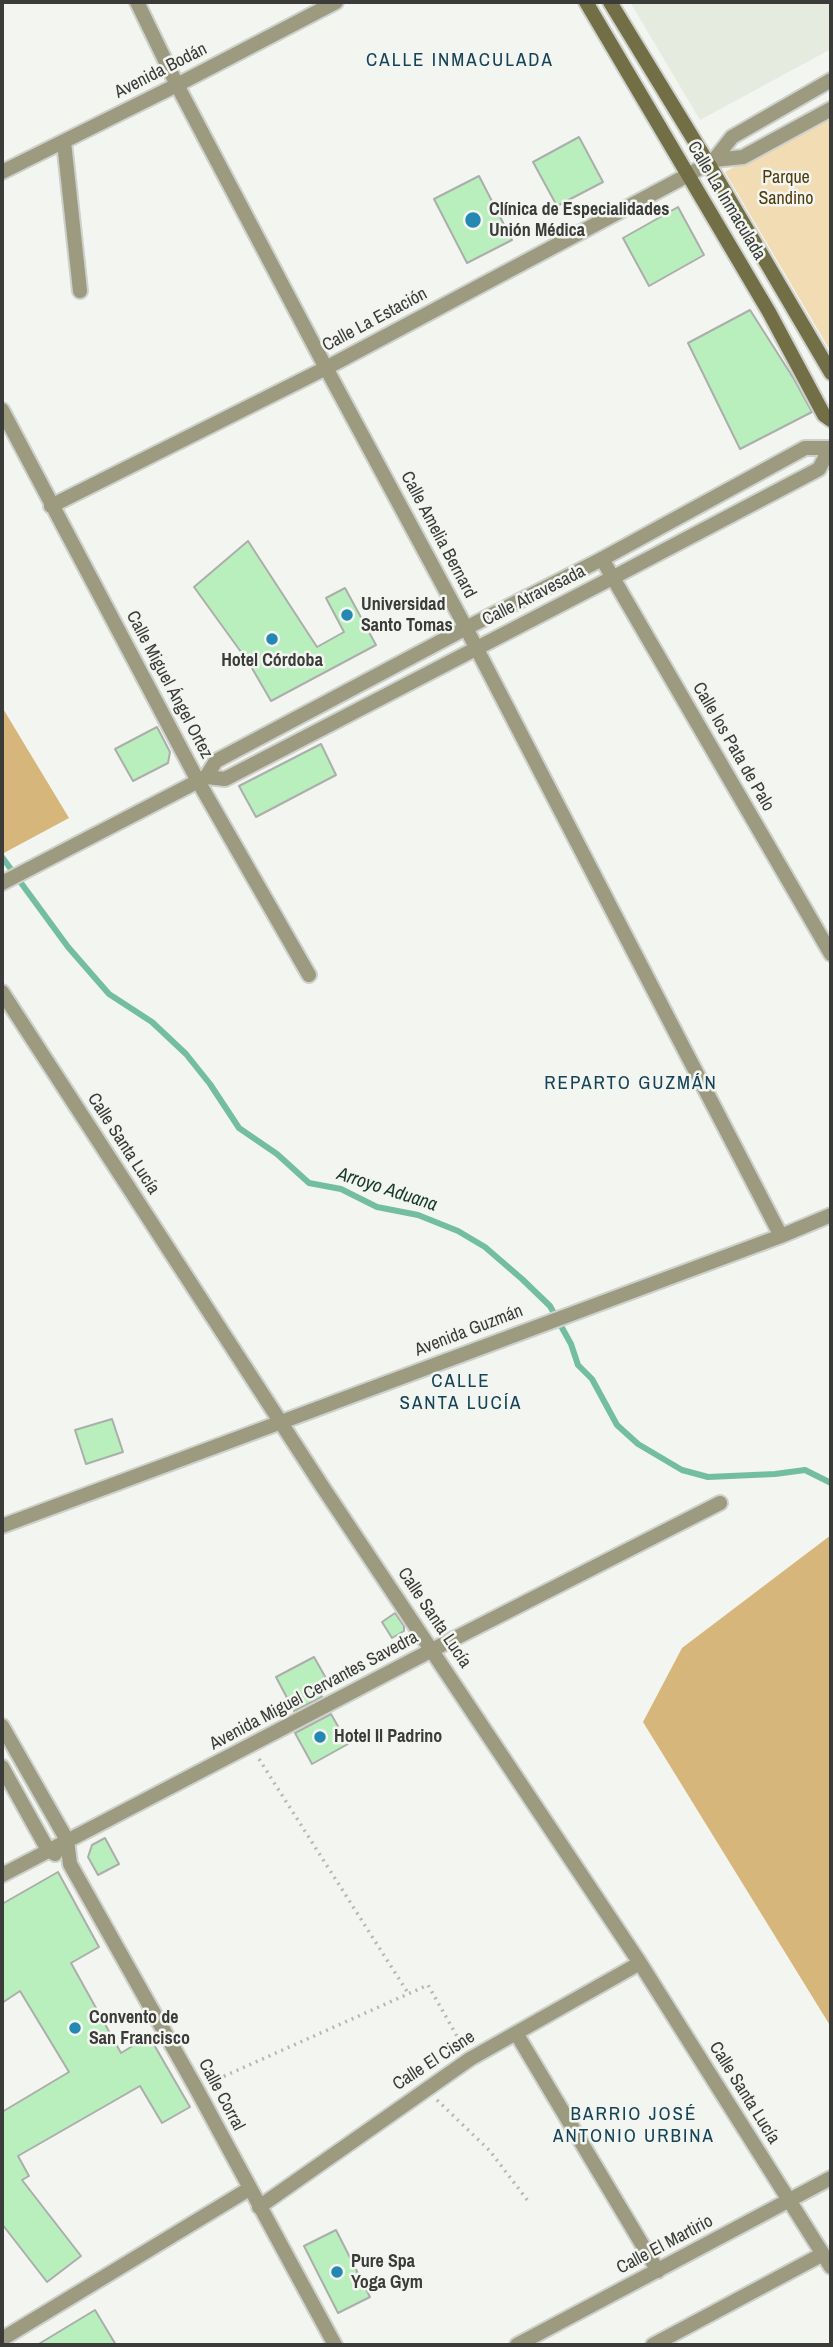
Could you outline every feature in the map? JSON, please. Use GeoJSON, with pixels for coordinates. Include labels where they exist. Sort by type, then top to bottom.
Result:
{"type":"FeatureCollection","features":[{"type":"Feature","properties":{"kind":"main road","name":"Calle La Inmaculada"},"geometry":{"type":"LineString","coordinates":[[586,2],[769,312],[824,415],[831,420]]}},
{"type":"Feature","properties":{"kind":"main road","name":"Calle La Inmaculada"},"geometry":{"type":"LineString","coordinates":[[610,2],[711,162],[831,373]]}},
{"type":"Feature","properties":{"kind":"main road"},"geometry":{"type":"LineString","coordinates":[[607,38],[626,27]]}},
{"type":"Feature","properties":{"kind":"main road"},"geometry":{"type":"LineString","coordinates":[[769,312],[789,300]]}},
{"type":"Feature","properties":{"kind":"street","name":"Calle Amelia Bernard"},"geometry":{"type":"LineString","coordinates":[[137,2],[177,85],[476,647],[781,1236]]}},
{"type":"Feature","properties":{"kind":"street","name":"Avenida Bodán"},"geometry":{"type":"LineString","coordinates":[[2,173],[336,2]]}},
{"type":"Feature","properties":{"kind":"street","name":"Calle La Estación"},"geometry":{"type":"LineString","coordinates":[[51,506],[326,368],[688,175],[711,162],[732,137],[831,80]]}},
{"type":"Feature","properties":{"kind":"street","name":"Calle La Estación"},"geometry":{"type":"LineString","coordinates":[[711,162],[743,157],[831,110]]}},
{"type":"Feature","properties":{"kind":"street"},"geometry":{"type":"LineString","coordinates":[[64,142],[80,291]]}},
{"type":"Feature","properties":{"kind":"street","name":"Calle Miguel Ángel Ortez"},"geometry":{"type":"LineString","coordinates":[[2,410],[51,506],[309,975]]}},
{"type":"Feature","properties":{"kind":"street","name":"Calle Atravesada"},"geometry":{"type":"LineString","coordinates":[[2,883],[202,779],[216,761],[602,559],[805,447],[831,448],[819,469],[612,578],[225,779],[202,779]]}},
{"type":"Feature","properties":{"kind":"street"},"geometry":{"type":"LineString","coordinates":[[718,495],[729,516]]}},
{"type":"Feature","properties":{"kind":"street","name":"Calle los Pata de Palo"},"geometry":{"type":"LineString","coordinates":[[602,559],[831,954]]}},
{"type":"Feature","properties":{"kind":"street"},"geometry":{"type":"LineString","coordinates":[[329,701],[339,719]]}},
{"type":"Feature","properties":{"kind":"street","name":"Calle Santa Lucía"},"geometry":{"type":"LineString","coordinates":[[2,992],[282,1422],[640,1963],[827,2260]]}},
{"type":"Feature","properties":{"kind":"street","name":"Avenida Guzmán"},"geometry":{"type":"LineString","coordinates":[[2,1526],[831,1215]]}},
{"type":"Feature","properties":{"kind":"street","name":"Avenida Miguel Cervantes Savedra"},"geometry":{"type":"LineString","coordinates":[[2,1875],[720,1503]]}},
{"type":"Feature","properties":{"kind":"street","name":"Calle Corral"},"geometry":{"type":"LineString","coordinates":[[2,1726],[67,1840],[70,1864],[196,2088],[335,2345]]}},
{"type":"Feature","properties":{"kind":"street","name":"Calle Corral"},"geometry":{"type":"LineString","coordinates":[[2,1767],[48,1850],[70,1864]]}},
{"type":"Feature","properties":{"kind":"street","name":"Calle El Cisne"},"geometry":{"type":"LineString","coordinates":[[259,2207],[470,2059],[640,1963]]}},
{"type":"Feature","properties":{"kind":"street"},"geometry":{"type":"LineString","coordinates":[[516,2033],[659,2272]]}},
{"type":"Feature","properties":{"kind":"street","name":"Calle El Martirio"},"geometry":{"type":"LineString","coordinates":[[517,2345],[659,2272],[831,2178]]}},
{"type":"Feature","properties":{"kind":"street"},"geometry":{"type":"LineString","coordinates":[[2,2339],[249,2189]]}},
{"type":"Feature","properties":{"kind":"street"},"geometry":{"type":"LineString","coordinates":[[653,2345],[827,2260]]}},
{"type":"Feature","properties":{"kind":"path"},"geometry":{"type":"LineString","coordinates":[[251,1746],[408,1993]]}},
{"type":"Feature","properties":{"kind":"path"},"geometry":{"type":"LineString","coordinates":[[196,2088],[428,1984],[470,2059]]}},
{"type":"Feature","properties":{"kind":"path"},"geometry":{"type":"LineString","coordinates":[[425,2089],[490,2151],[528,2201]]}},
{"type":"Feature","properties":{"kind":"shaded area"},"geometry":{"type":"Polygon","coordinates":[[[630,2],[831,2],[831,49],[700,120],[630,2]]]}},
{"type":"Feature","properties":{"kind":"shaded area"},"geometry":{"type":"Polygon","coordinates":[[[2,707],[69,818],[2,854],[2,707]]]}},
{"type":"Feature","properties":{"kind":"shaded area"},"geometry":{"type":"Polygon","coordinates":[[[831,1535],[831,2027],[643,1722],[682,1648],[831,1535]]]}},
{"type":"Feature","properties":{"kind":"green space","name":"Parque Sandino"},"geometry":{"type":"Polygon","coordinates":[[[831,113],[831,352],[725,172],[831,113]]]}},
{"type":"Feature","properties":{"kind":"building"},"geometry":{"type":"Polygon","coordinates":[[[579,137],[603,182],[557,206],[533,162],[579,137]]]}},
{"type":"Feature","properties":{"kind":"building","name":"Clínica de Especialidades Unión Médica"},"geometry":{"type":"Polygon","coordinates":[[[479,176],[512,240],[467,263],[434,199],[479,176]]]}},
{"type":"Feature","properties":{"kind":"building"},"geometry":{"type":"Polygon","coordinates":[[[678,207],[704,255],[649,286],[623,238],[678,207]]]}},
{"type":"Feature","properties":{"kind":"building"},"geometry":{"type":"Polygon","coordinates":[[[750,310],[812,412],[740,449],[688,343],[750,310]]]}},
{"type":"Feature","properties":{"kind":"building","name":"Hotel Córdoba"},"geometry":{"type":"Polygon","coordinates":[[[248,541],[317,647],[344,632],[326,598],[345,588],[376,645],[271,701],[249,663],[194,587],[248,541]]]}},
{"type":"Feature","properties":{"kind":"building"},"geometry":{"type":"Polygon","coordinates":[[[157,727],[170,752],[168,763],[133,781],[115,749],[157,727]]]}},
{"type":"Feature","properties":{"kind":"building"},"geometry":{"type":"Polygon","coordinates":[[[321,744],[336,775],[256,817],[239,786],[321,744]]]}},
{"type":"Feature","properties":{"kind":"building"},"geometry":{"type":"Polygon","coordinates":[[[112,1419],[123,1452],[86,1464],[75,1430],[112,1419]]]}},
{"type":"Feature","properties":{"kind":"building"},"geometry":{"type":"Polygon","coordinates":[[[395,1613],[404,1626],[404,1631],[392,1638],[382,1622],[395,1613]]]}},
{"type":"Feature","properties":{"kind":"building"},"geometry":{"type":"Polygon","coordinates":[[[314,1657],[327,1680],[316,1686],[322,1697],[294,1711],[276,1677],[314,1657]]]}},
{"type":"Feature","properties":{"kind":"building","name":"Hotel Il Padrino"},"geometry":{"type":"Polygon","coordinates":[[[331,1714],[348,1744],[312,1764],[295,1733],[331,1714]]]}},
{"type":"Feature","properties":{"kind":"building"},"geometry":{"type":"Polygon","coordinates":[[[105,1838],[119,1864],[98,1875],[88,1857],[92,1845],[105,1838]]]}},
{"type":"Feature","properties":{"kind":"building","name":"Convento de San Francisco"},"geometry":{"type":"Polygon","coordinates":[[[58,1872],[99,1947],[71,1963],[121,2053],[149,2036],[190,2107],[162,2123],[140,2086],[18,2156],[29,2176],[22,2180],[81,2256],[47,2282],[2,2224],[2,2112],[69,2072],[20,1991],[2,2003],[2,1904],[58,1872]]]}},
{"type":"Feature","properties":{"kind":"building","name":"Pure Spa Yoga Gym"},"geometry":{"type":"Polygon","coordinates":[[[336,2230],[370,2297],[338,2313],[304,2246],[336,2230]]]}},
{"type":"Feature","properties":{"kind":"building"},"geometry":{"type":"Polygon","coordinates":[[[95,2310],[116,2345],[37,2345],[95,2310]]]}},
{"type":"Feature","properties":{"kind":"waterway","name":"Arroyo Aduana"},"geometry":{"type":"LineString","coordinates":[[2,857],[68,947],[109,994],[152,1022],[186,1054],[239,1128],[277,1154],[309,1183],[341,1189],[377,1207],[418,1215],[458,1231],[485,1247],[522,1279],[550,1306],[571,1344],[578,1365],[592,1379],[617,1425],[638,1444],[682,1470],[708,1477],[805,1470],[831,1483]]}},
{"type":"Feature","properties":{"kind":"place","name":"Clínica de Especialidades Unión Médica"},"geometry":{"type":"Point","coordinates":[473,220]}},
{"type":"Feature","properties":{"kind":"place","name":"Universidad Santo Tomas"},"geometry":{"type":"Point","coordinates":[347,615]}},
{"type":"Feature","properties":{"kind":"place","name":"Hotel Córdoba"},"geometry":{"type":"Point","coordinates":[272,639]}},
{"type":"Feature","properties":{"kind":"place","name":"Hotel Il Padrino"},"geometry":{"type":"Point","coordinates":[320,1737]}},
{"type":"Feature","properties":{"kind":"place","name":"Convento de San Francisco"},"geometry":{"type":"Point","coordinates":[75,2028]}},
{"type":"Feature","properties":{"kind":"place","name":"Pure Spa Yoga Gym"},"geometry":{"type":"Point","coordinates":[337,2272]}},
{"type":"Feature","properties":{"kind":"district","name":"CALLE INMACULADA"},"geometry":{"type":"Point","coordinates":[460,61]}},
{"type":"Feature","properties":{"kind":"district","name":"REPARTO GUZMÁN"},"geometry":{"type":"Point","coordinates":[631,1084]}},
{"type":"Feature","properties":{"kind":"district","name":"CALLE SANTA LUCÍA"},"geometry":{"type":"Point","coordinates":[461,1393]}},
{"type":"Feature","properties":{"kind":"district","name":"BARRIO JOSÉ ANTONIO URBINA"},"geometry":{"type":"Point","coordinates":[634,2126]}}]}
